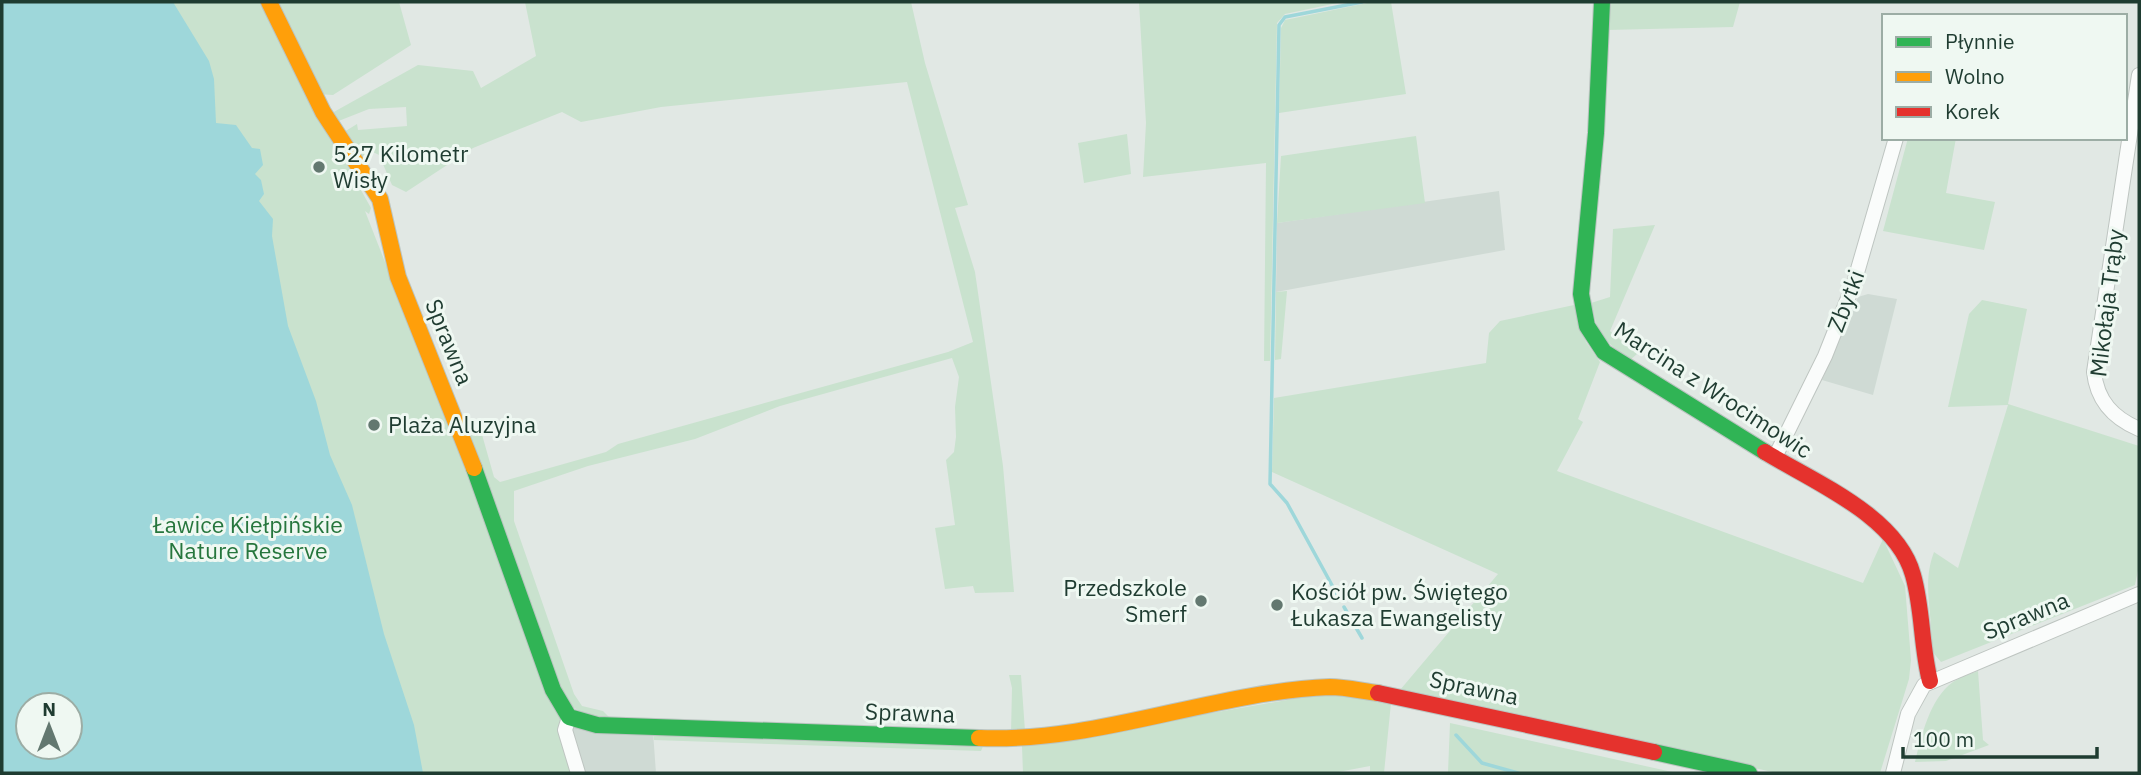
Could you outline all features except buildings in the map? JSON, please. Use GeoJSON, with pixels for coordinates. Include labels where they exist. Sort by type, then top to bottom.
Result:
{"type":"FeatureCollection","features":[{"type":"Feature","properties":{"kind":"street","name":"Sprawna"},"geometry":{"type":"LineString","coordinates":[[269,2],[323,112],[380,199],[387,239],[398,277],[525,605],[553,690],[569,717],[597,725],[997,739],[1066,733],[1282,692],[1332,687],[1406,697],[1749,773]]}},
{"type":"Feature","properties":{"kind":"street","name":"Marcina z Wrocimowic"},"geometry":{"type":"LineString","coordinates":[[1602,2],[1596,133],[1581,295],[1586,324],[1604,352],[1877,521],[1898,538],[1914,572],[1921,654],[1930,681]]}},
{"type":"Feature","properties":{"kind":"street","name":"Mikołaja Trąby"},"geometry":{"type":"LineString","coordinates":[[2139,75],[2094,372],[2095,385],[2105,406],[2119,419],[2139,429]]}},
{"type":"Feature","properties":{"kind":"street","name":"Zbytki"},"geometry":{"type":"LineString","coordinates":[[1775,457],[1825,356],[1854,283],[1895,140]]}},
{"type":"Feature","properties":{"kind":"street","name":"Sprawna"},"geometry":{"type":"LineString","coordinates":[[1930,681],[2139,594]]}},
{"type":"Feature","properties":{"kind":"street"},"geometry":{"type":"LineString","coordinates":[[1894,773],[1910,707],[1920,689],[1930,681]]}},
{"type":"Feature","properties":{"kind":"street"},"geometry":{"type":"LineString","coordinates":[[569,717],[565,730],[578,773]]}},
{"type":"Feature","properties":{"kind":"shaded area"},"geometry":{"type":"Polygon","coordinates":[[[1499,191],[1505,250],[1276,292],[1277,223],[1499,191]]]}},
{"type":"Feature","properties":{"kind":"shaded area"},"geometry":{"type":"Polygon","coordinates":[[[1868,294],[1897,299],[1873,395],[1822,380],[1858,297],[1868,294]]]}},
{"type":"Feature","properties":{"kind":"shaded area"},"geometry":{"type":"Polygon","coordinates":[[[572,723],[653,732],[656,773],[583,773],[569,731],[572,723]]]}},
{"type":"Feature","properties":{"kind":"green space","name":"Ławice Kiełpińskie Nature Reserve"},"geometry":{"type":"Polygon","coordinates":[[[2,2],[265,2],[324,124],[371,208],[369,214],[365,211],[538,653],[578,773],[59,773],[64,761],[84,761],[84,691],[69,691],[2,2]]]}},
{"type":"Feature","properties":{"kind":"green space"},"geometry":{"type":"Polygon","coordinates":[[[275,2],[399,2],[411,45],[333,95],[318,94],[275,2]]]}},
{"type":"Feature","properties":{"kind":"green space"},"geometry":{"type":"Polygon","coordinates":[[[525,2],[911,2],[925,63],[968,205],[955,208],[975,272],[1003,466],[1014,592],[975,593],[973,586],[945,589],[935,528],[955,525],[946,460],[954,452],[956,437],[955,407],[959,377],[952,358],[780,406],[695,439],[588,466],[514,491],[514,521],[574,694],[582,706],[603,711],[610,718],[587,716],[565,702],[462,423],[479,424],[494,477],[500,482],[606,452],[618,444],[948,352],[973,342],[907,82],[661,107],[581,122],[562,112],[473,148],[406,192],[392,185],[379,155],[373,152],[360,157],[344,132],[357,124],[358,130],[407,126],[406,107],[369,109],[336,122],[332,113],[418,65],[473,71],[481,88],[536,56],[525,2]]]}},
{"type":"Feature","properties":{"kind":"green space"},"geometry":{"type":"Polygon","coordinates":[[[1139,2],[1342,2],[1285,14],[1277,23],[1270,361],[1264,361],[1266,163],[1143,177],[1146,123],[1139,2]]]}},
{"type":"Feature","properties":{"kind":"green space"},"geometry":{"type":"Polygon","coordinates":[[[1372,2],[1391,2],[1406,94],[1279,113],[1281,28],[1285,20],[1372,2]]]}},
{"type":"Feature","properties":{"kind":"green space"},"geometry":{"type":"Polygon","coordinates":[[[1609,2],[1740,2],[1733,27],[1607,30],[1609,2]]]}},
{"type":"Feature","properties":{"kind":"green space"},"geometry":{"type":"Polygon","coordinates":[[[1127,134],[1131,174],[1084,183],[1078,143],[1127,134]]]}},
{"type":"Feature","properties":{"kind":"green space"},"geometry":{"type":"Polygon","coordinates":[[[1416,136],[1425,203],[1277,223],[1281,156],[1416,136]]]}},
{"type":"Feature","properties":{"kind":"green space"},"geometry":{"type":"Polygon","coordinates":[[[1907,140],[1956,140],[1946,193],[1995,202],[1984,250],[1883,231],[1907,140]]]}},
{"type":"Feature","properties":{"kind":"green space"},"geometry":{"type":"Polygon","coordinates":[[[1655,225],[1610,331],[1637,354],[1629,361],[1599,334],[1591,303],[1610,297],[1613,229],[1655,225]]]}},
{"type":"Feature","properties":{"kind":"green space"},"geometry":{"type":"Polygon","coordinates":[[[1287,291],[1281,359],[1275,360],[1276,292],[1287,291]]]}},
{"type":"Feature","properties":{"kind":"green space"},"geometry":{"type":"Polygon","coordinates":[[[1982,300],[2027,309],[2008,404],[2139,446],[2139,565],[2135,585],[1941,662],[1931,650],[1928,589],[1930,565],[1934,552],[1958,568],[2008,405],[1948,407],[1969,314],[1982,300]]]}},
{"type":"Feature","properties":{"kind":"green space"},"geometry":{"type":"Polygon","coordinates":[[[1574,305],[1586,342],[1600,362],[1578,419],[1583,422],[1557,471],[1863,583],[1883,539],[1905,586],[1911,660],[1909,679],[1880,773],[1777,773],[1400,690],[1498,574],[1272,472],[1274,398],[1486,363],[1489,333],[1500,321],[1574,305]]]}},
{"type":"Feature","properties":{"kind":"green space"},"geometry":{"type":"Polygon","coordinates":[[[1978,671],[1983,740],[1989,745],[1946,761],[1915,762],[1920,741],[1938,698],[1953,682],[1978,671]]]}},
{"type":"Feature","properties":{"kind":"green space"},"geometry":{"type":"Polygon","coordinates":[[[1009,675],[1021,675],[1025,731],[1011,733],[1012,688],[1009,675]]]}},
{"type":"Feature","properties":{"kind":"green space"},"geometry":{"type":"Polygon","coordinates":[[[1327,693],[1391,703],[1384,773],[1370,773],[1370,766],[1333,773],[1023,773],[1022,746],[1327,693]]]}},
{"type":"Feature","properties":{"kind":"green space"},"geometry":{"type":"Polygon","coordinates":[[[1450,723],[1677,773],[1451,773],[1448,772],[1450,723]]]}},
{"type":"Feature","properties":{"kind":"green space"},"geometry":{"type":"Polygon","coordinates":[[[653,732],[984,744],[981,751],[654,740],[653,732]]]}},
{"type":"Feature","properties":{"kind":"water","name":"Ławice Kiełpińskie Nature Reserve"},"geometry":{"type":"Polygon","coordinates":[[[2,2],[173,2],[209,61],[214,79],[216,123],[236,125],[252,148],[260,149],[263,165],[255,174],[261,180],[264,194],[259,201],[273,219],[272,236],[288,326],[316,401],[330,455],[352,505],[384,634],[414,725],[423,773],[2,773],[2,2]]]}},
{"type":"Feature","properties":{"kind":"waterway"},"geometry":{"type":"LineString","coordinates":[[1339,598],[1287,503],[1270,484],[1279,25],[1285,17],[1362,2]]}},
{"type":"Feature","properties":{"kind":"waterway"},"geometry":{"type":"LineString","coordinates":[[1344,607],[1362,638]]}},
{"type":"Feature","properties":{"kind":"waterway"},"geometry":{"type":"LineString","coordinates":[[1456,735],[1482,763],[1518,773]]}},
{"type":"Feature","properties":{"kind":"traffic: fast"},"geometry":{"type":"LineString","coordinates":[[1602,2],[1596,133],[1581,294],[1587,326],[1604,352],[1765,452]]}},
{"type":"Feature","properties":{"kind":"traffic: fast"},"geometry":{"type":"LineString","coordinates":[[474,468],[553,690],[569,717],[597,725],[979,738]]}},
{"type":"Feature","properties":{"kind":"traffic: fast"},"geometry":{"type":"LineString","coordinates":[[1654,752],[1749,773]]}},
{"type":"Feature","properties":{"kind":"traffic: slow"},"geometry":{"type":"LineString","coordinates":[[269,2],[323,112],[380,199],[398,277],[474,468]]}},
{"type":"Feature","properties":{"kind":"traffic: slow"},"geometry":{"type":"LineString","coordinates":[[979,738],[1067,733],[1286,691],[1330,687],[1378,693]]}},
{"type":"Feature","properties":{"kind":"traffic: jam"},"geometry":{"type":"LineString","coordinates":[[1765,452],[1829,489],[1872,518],[1890,535],[1904,554],[1916,588],[1930,681]]}},
{"type":"Feature","properties":{"kind":"traffic: jam"},"geometry":{"type":"LineString","coordinates":[[1378,693],[1654,752]]}},
{"type":"Feature","properties":{"kind":"place","name":"527 Kilometr Wisły"},"geometry":{"type":"Point","coordinates":[319,167]}},
{"type":"Feature","properties":{"kind":"place","name":"Plaża Aluzyjna"},"geometry":{"type":"Point","coordinates":[374,425]}},
{"type":"Feature","properties":{"kind":"place","name":"Przedszkole Smerf"},"geometry":{"type":"Point","coordinates":[1201,601]}},
{"type":"Feature","properties":{"kind":"place","name":"Kościół pw. Świętego Łukasza Ewangelisty"},"geometry":{"type":"Point","coordinates":[1277,605]}}]}
